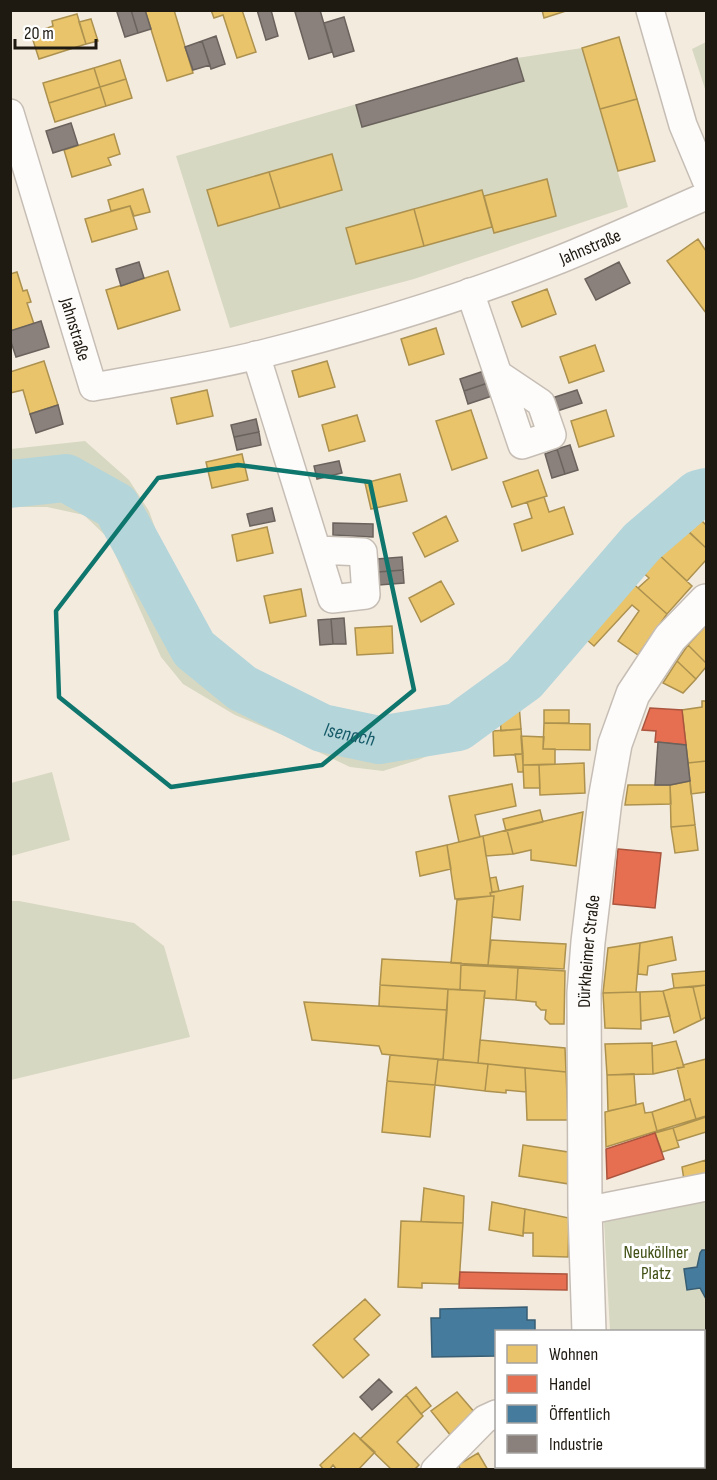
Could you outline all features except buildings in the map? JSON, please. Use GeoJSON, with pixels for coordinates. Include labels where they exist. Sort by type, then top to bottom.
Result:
{"type":"FeatureCollection","features":[{"type":"Feature","properties":{"kind":"main road","name":"Dürkheimer Straße"},"geometry":{"type":"LineString","coordinates":[[589,1330],[585,1211],[584,993],[605,800],[615,744],[633,694],[670,638],[706,602]]}},
{"type":"Feature","properties":{"kind":"street"},"geometry":{"type":"LineString","coordinates":[[650,10],[683,125],[706,180]]}},
{"type":"Feature","properties":{"kind":"street","name":"Jahnstraße"},"geometry":{"type":"LineString","coordinates":[[10,114],[93,387],[256,355],[364,326],[470,292],[560,259],[706,196]]}},
{"type":"Feature","properties":{"kind":"street"},"geometry":{"type":"LineString","coordinates":[[470,292],[498,374]]}},
{"type":"Feature","properties":{"kind":"street"},"geometry":{"type":"LineString","coordinates":[[256,355],[317,550]]}},
{"type":"Feature","properties":{"kind":"street"},"geometry":{"type":"LineString","coordinates":[[585,1211],[706,1187]]}},
{"type":"Feature","properties":{"kind":"street"},"geometry":{"type":"LineString","coordinates":[[435,1470],[485,1419],[495,1414]]}},
{"type":"Feature","properties":{"kind":"highlighted area"},"geometry":{"type":"Polygon","coordinates":[[[238,465],[370,482],[414,690],[322,765],[171,787],[59,697],[56,611],[158,478],[238,465]]]}},
{"type":"Feature","properties":{"kind":"green space"},"geometry":{"type":"Polygon","coordinates":[[[706,42],[706,92],[692,49],[706,42]]]}},
{"type":"Feature","properties":{"kind":"green space"},"geometry":{"type":"Polygon","coordinates":[[[582,48],[628,207],[414,279],[230,328],[176,156],[517,58],[582,48]]]}},
{"type":"Feature","properties":{"kind":"green space"},"geometry":{"type":"Polygon","coordinates":[[[85,441],[129,480],[149,511],[168,564],[208,648],[262,682],[347,722],[396,733],[457,714],[551,628],[606,562],[676,491],[706,475],[706,502],[688,508],[651,547],[628,580],[517,703],[449,747],[383,771],[350,767],[235,715],[183,684],[161,657],[108,538],[84,515],[47,507],[11,507],[11,449],[85,441]]]}},
{"type":"Feature","properties":{"kind":"green space"},"geometry":{"type":"Polygon","coordinates":[[[52,772],[70,840],[11,856],[11,783],[52,772]]]}},
{"type":"Feature","properties":{"kind":"green space"},"geometry":{"type":"Polygon","coordinates":[[[11,901],[134,923],[164,946],[190,1037],[11,1080],[11,901]]]}},
{"type":"Feature","properties":{"kind":"green space","name":"Neuköllner Platz"},"geometry":{"type":"Polygon","coordinates":[[[706,1200],[706,1469],[621,1469],[705,1468],[705,1330],[610,1330],[604,1222],[706,1200]]]}},
{"type":"Feature","properties":{"kind":"waterway","name":"Isenach"},"geometry":{"type":"LineString","coordinates":[[10,484],[66,478],[116,506],[194,649],[242,688],[322,728],[379,740],[458,727],[524,679],[642,542],[698,494],[706,492]]}}]}
